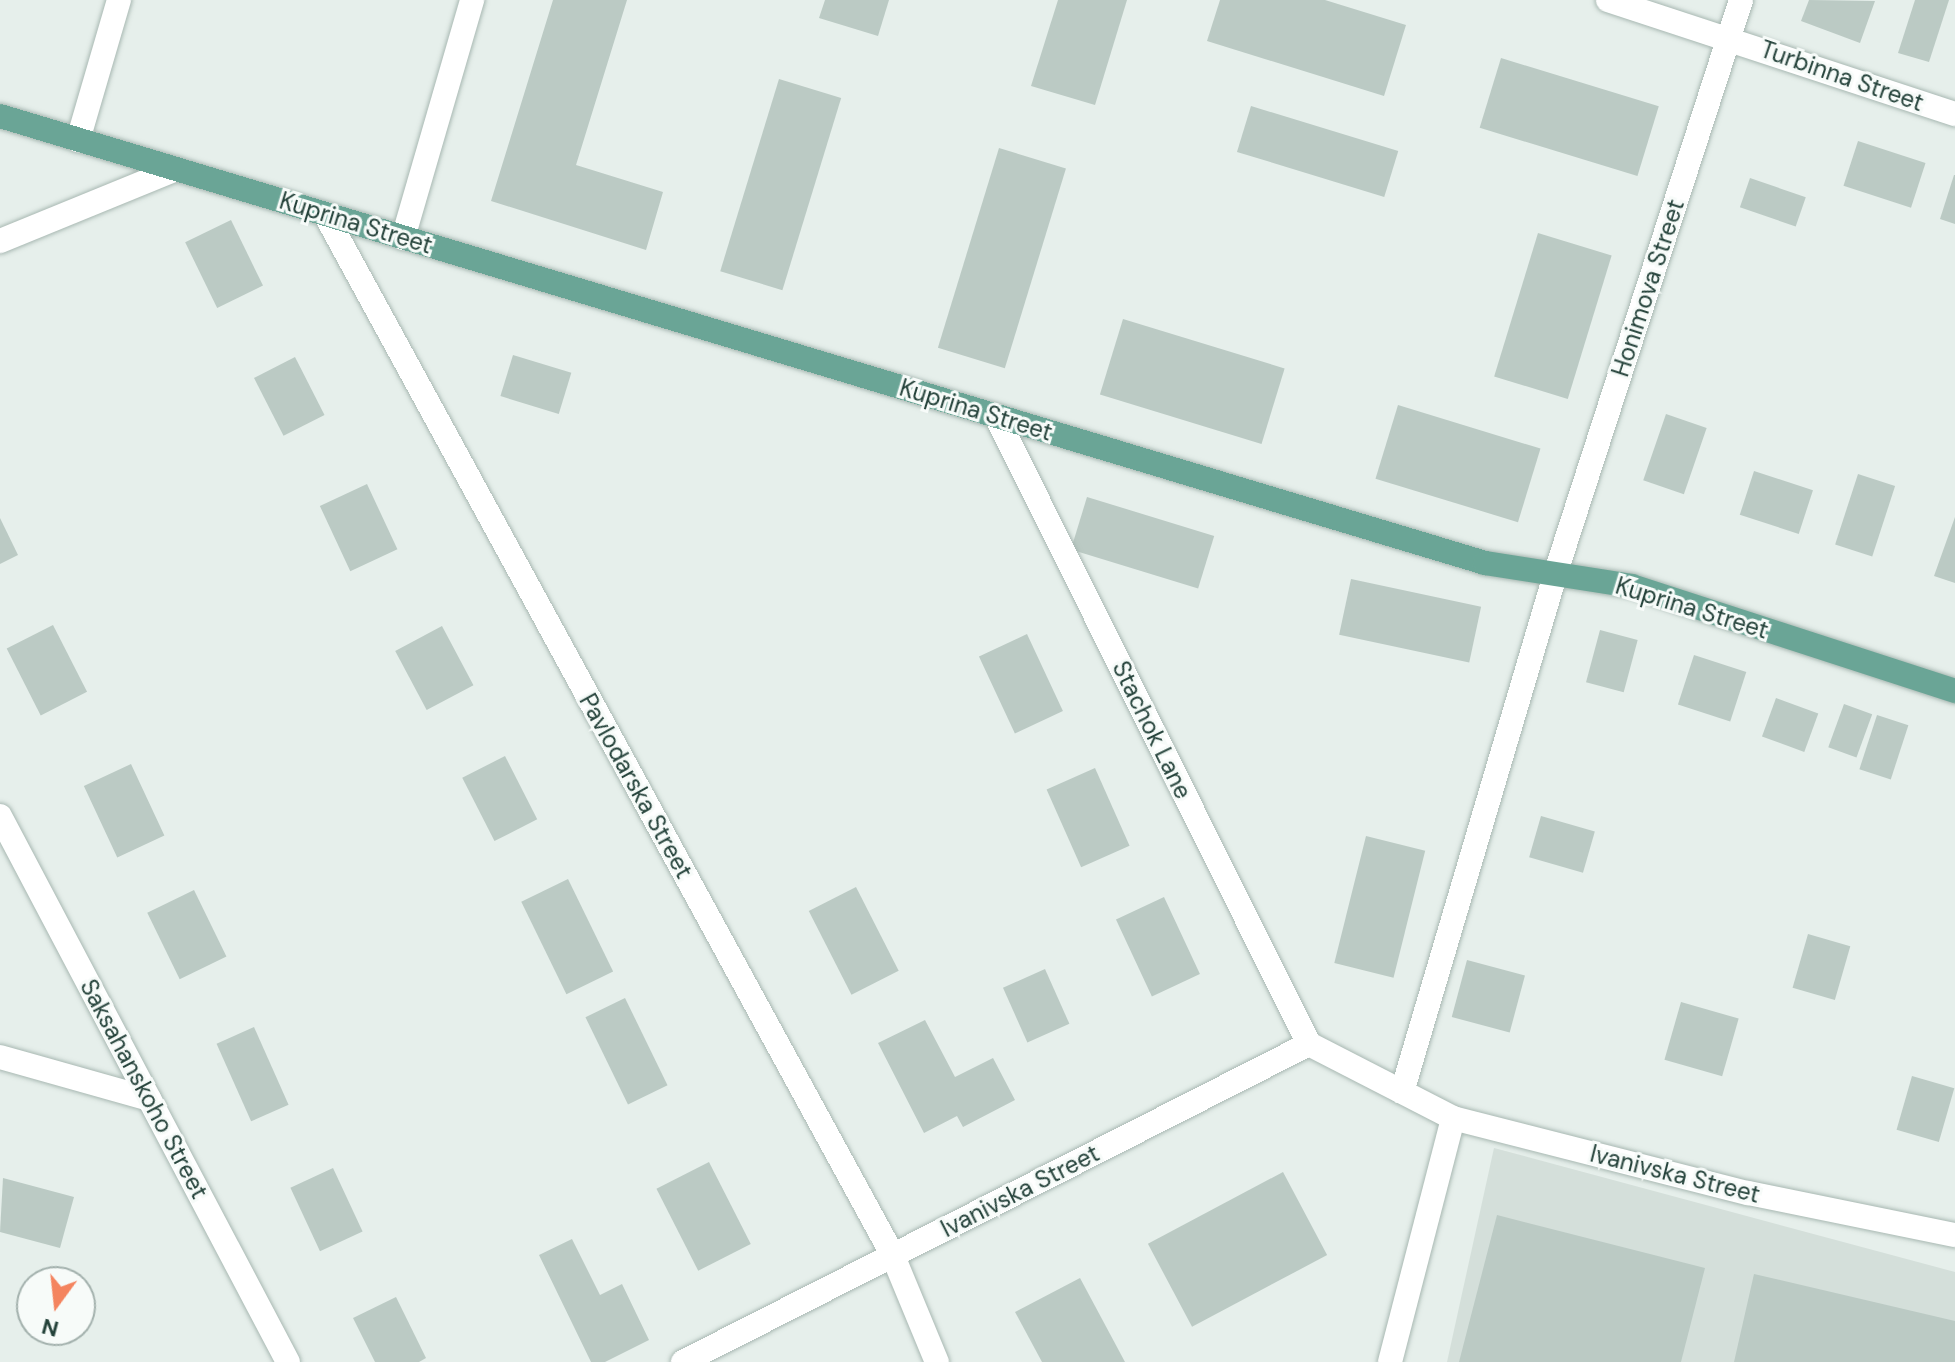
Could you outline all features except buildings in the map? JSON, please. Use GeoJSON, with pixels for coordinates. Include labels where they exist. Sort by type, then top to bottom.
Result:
{"type":"FeatureCollection","features":[{"type":"Feature","properties":{"kind":"main road","name":"Kuprina Street"},"geometry":{"type":"LineString","coordinates":[[0,116],[1485,563],[1632,586],[1955,691]]}},
{"type":"Feature","properties":{"kind":"street"},"geometry":{"type":"LineString","coordinates":[[78,140],[119,0]]}},
{"type":"Feature","properties":{"kind":"street"},"geometry":{"type":"LineString","coordinates":[[403,238],[472,0]]}},
{"type":"Feature","properties":{"kind":"street","name":"Turbinna Street"},"geometry":{"type":"LineString","coordinates":[[1608,0],[1955,114]]}},
{"type":"Feature","properties":{"kind":"street","name":"Honimova Street"},"geometry":{"type":"LineString","coordinates":[[1555,575],[1741,0]]}},
{"type":"Feature","properties":{"kind":"street"},"geometry":{"type":"LineString","coordinates":[[0,241],[176,169]]}},
{"type":"Feature","properties":{"kind":"street","name":"Pavlodarska Street"},"geometry":{"type":"LineString","coordinates":[[325,214],[893,1256],[937,1362]]}},
{"type":"Feature","properties":{"kind":"street","name":"Stachok Lane"},"geometry":{"type":"LineString","coordinates":[[996,416],[1309,1044]]}},
{"type":"Feature","properties":{"kind":"street"},"geometry":{"type":"LineString","coordinates":[[1402,1092],[1555,575]]}},
{"type":"Feature","properties":{"kind":"street","name":"Saksahanskoho Street"},"geometry":{"type":"LineString","coordinates":[[0,816],[288,1362]]}},
{"type":"Feature","properties":{"kind":"street","name":"Ivanivska Street"},"geometry":{"type":"LineString","coordinates":[[683,1362],[1309,1044],[1453,1118],[1748,1193],[1955,1235]]}},
{"type":"Feature","properties":{"kind":"street"},"geometry":{"type":"LineString","coordinates":[[0,1057],[149,1099]]}},
{"type":"Feature","properties":{"kind":"street"},"geometry":{"type":"LineString","coordinates":[[1390,1362],[1453,1118]]}},
{"type":"Feature","properties":{"kind":"shaded area"},"geometry":{"type":"Polygon","coordinates":[[[1494,1148],[1955,1272],[1955,1362],[1447,1362],[1494,1148]]]}}]}
